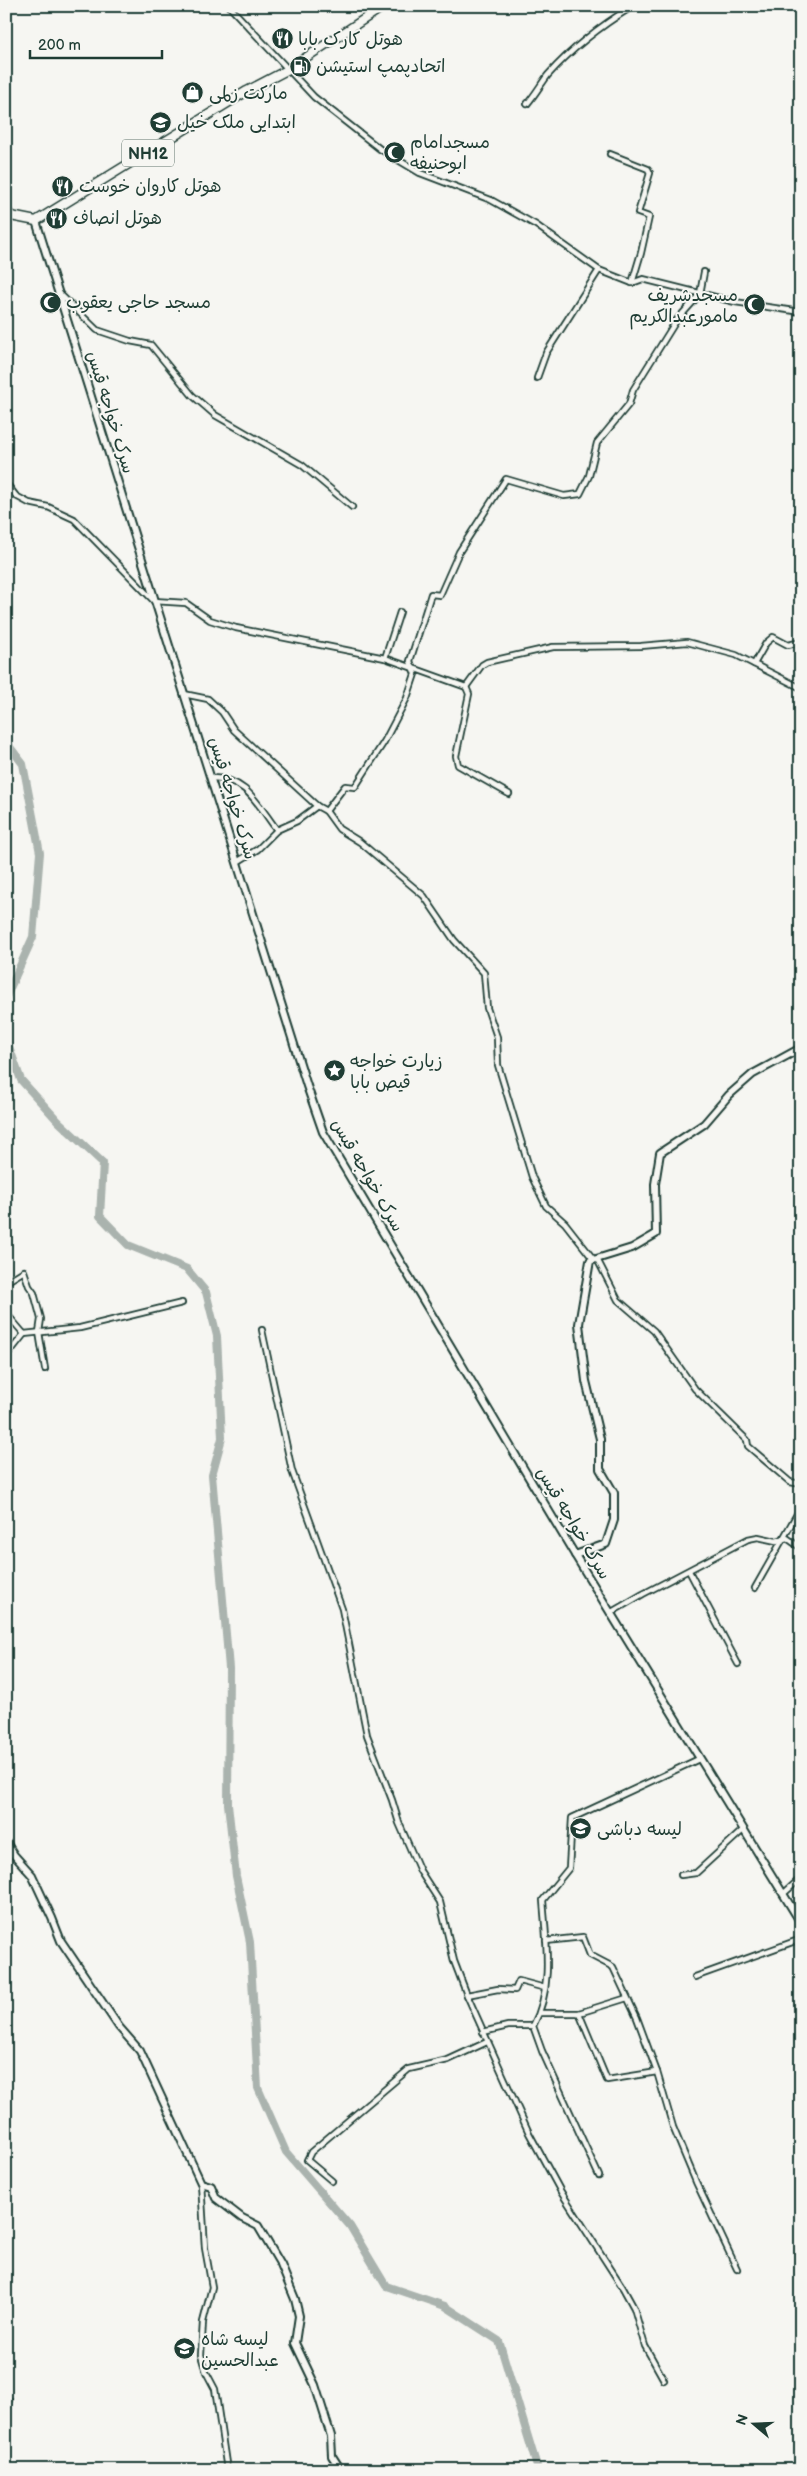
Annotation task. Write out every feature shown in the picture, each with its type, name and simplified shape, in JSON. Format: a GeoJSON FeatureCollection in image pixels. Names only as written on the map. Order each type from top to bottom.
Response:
{"type":"FeatureCollection","features":[{"type":"Feature","properties":{"kind":"highway","name":"NH12"},"geometry":{"type":"LineString","coordinates":[[36,221],[247,91],[287,70],[384,6]]}},
{"type":"Feature","properties":{"kind":"highway"},"geometry":{"type":"LineString","coordinates":[[10,216],[36,221]]}},
{"type":"Feature","properties":{"kind":"street"},"geometry":{"type":"LineString","coordinates":[[229,6],[314,97],[380,149],[420,173],[491,200],[536,225],[599,270],[632,283],[643,279],[735,302],[801,312]]}},
{"type":"Feature","properties":{"kind":"street"},"geometry":{"type":"LineString","coordinates":[[527,104],[563,60],[610,21],[632,6]]}},
{"type":"Feature","properties":{"kind":"street"},"geometry":{"type":"LineString","coordinates":[[610,154],[648,169],[650,173],[638,213],[649,217],[632,283]]}},
{"type":"Feature","properties":{"kind":"street"},"geometry":{"type":"LineString","coordinates":[[6,206],[10,216]]}},
{"type":"Feature","properties":{"kind":"street","name":"سرک خواجه قیس"},"geometry":{"type":"LineString","coordinates":[[36,221],[154,601],[323,1132],[575,1556],[801,1923]]}},
{"type":"Feature","properties":{"kind":"street"},"geometry":{"type":"LineString","coordinates":[[537,378],[546,353],[599,270]]}},
{"type":"Feature","properties":{"kind":"street"},"geometry":{"type":"LineString","coordinates":[[326,811],[345,786],[355,787],[384,742],[407,698],[415,674],[410,661],[431,594],[440,595],[459,552],[506,479],[564,496],[580,494],[589,476],[597,443],[629,404],[633,390],[676,321],[700,294],[704,272]]}},
{"type":"Feature","properties":{"kind":"street"},"geometry":{"type":"LineString","coordinates":[[58,292],[97,330],[130,341],[151,345],[192,394],[215,415],[302,465],[352,507]]}},
{"type":"Feature","properties":{"kind":"street"},"geometry":{"type":"LineString","coordinates":[[6,483],[16,496],[28,503],[48,507],[74,519],[154,601],[186,603],[210,620],[236,628],[384,658],[466,687],[469,694],[456,756],[458,765],[509,794]]}},
{"type":"Feature","properties":{"kind":"street"},"geometry":{"type":"LineString","coordinates":[[384,658],[400,612]]}},
{"type":"Feature","properties":{"kind":"street"},"geometry":{"type":"LineString","coordinates":[[754,664],[766,643],[773,637],[788,645],[801,642]]}},
{"type":"Feature","properties":{"kind":"street"},"geometry":{"type":"LineString","coordinates":[[466,687],[482,665],[487,662],[553,647],[641,646],[687,642],[736,656],[801,688]]}},
{"type":"Feature","properties":{"kind":"street"},"geometry":{"type":"LineString","coordinates":[[184,694],[208,699],[222,712],[234,730],[317,806],[326,811],[339,829],[360,842],[424,896],[454,940],[484,973],[488,1008],[497,1037],[498,1065],[532,1177],[546,1206],[565,1223],[595,1260],[618,1300],[654,1331],[695,1390],[747,1440],[748,1446],[790,1482],[800,1482]]}},
{"type":"Feature","properties":{"kind":"street"},"geometry":{"type":"LineString","coordinates":[[211,778],[234,781],[244,787],[277,830]]}},
{"type":"Feature","properties":{"kind":"street"},"geometry":{"type":"LineString","coordinates":[[237,862],[258,849],[277,830],[297,821],[317,806]]}},
{"type":"Feature","properties":{"kind":"street"},"geometry":{"type":"LineString","coordinates":[[575,1556],[606,1544],[614,1520],[614,1493],[600,1469],[600,1439],[586,1381],[579,1324],[590,1261],[632,1248],[656,1234],[655,1184],[660,1153],[704,1124],[729,1095],[753,1074],[801,1048]]}},
{"type":"Feature","properties":{"kind":"street"},"geometry":{"type":"LineString","coordinates":[[6,1282],[24,1270],[29,1286],[34,1293],[41,1319],[39,1332],[45,1369]]}},
{"type":"Feature","properties":{"kind":"street"},"geometry":{"type":"LineString","coordinates":[[6,1357],[24,1334],[80,1328],[182,1303]]}},
{"type":"Feature","properties":{"kind":"street"},"geometry":{"type":"LineString","coordinates":[[6,1313],[24,1334]]}},
{"type":"Feature","properties":{"kind":"street"},"geometry":{"type":"LineString","coordinates":[[262,1330],[292,1471],[342,1609],[367,1735],[409,1849],[420,1871],[440,1902],[454,1961],[467,1995],[529,2133],[561,2192],[627,2295],[634,2308],[644,2346],[664,2380]]}},
{"type":"Feature","properties":{"kind":"street"},"geometry":{"type":"LineString","coordinates":[[755,1588],[801,1507]]}},
{"type":"Feature","properties":{"kind":"street"},"geometry":{"type":"LineString","coordinates":[[610,1613],[748,1539],[758,1537],[776,1541],[787,1538],[801,1548]]}},
{"type":"Feature","properties":{"kind":"street"},"geometry":{"type":"LineString","coordinates":[[689,1571],[738,1664]]}},
{"type":"Feature","properties":{"kind":"street"},"geometry":{"type":"LineString","coordinates":[[599,2176],[542,2051],[533,2026],[540,2013],[548,1972],[543,1900],[569,1868],[572,1818],[699,1759]]}},
{"type":"Feature","properties":{"kind":"street"},"geometry":{"type":"LineString","coordinates":[[681,1875],[696,1873],[743,1830]]}},
{"type":"Feature","properties":{"kind":"street"},"geometry":{"type":"LineString","coordinates":[[6,1842],[14,1855],[32,1875],[61,1942],[119,2027],[140,2051],[205,2184],[216,2198],[242,2218],[258,2226],[281,2266],[295,2299],[299,2316],[295,2343],[315,2385],[331,2436],[332,2456],[341,2470]]}},
{"type":"Feature","properties":{"kind":"street"},"geometry":{"type":"LineString","coordinates":[[783,1894],[801,1878]]}},
{"type":"Feature","properties":{"kind":"street"},"geometry":{"type":"LineString","coordinates":[[546,1941],[583,1937],[590,1955],[613,1967],[638,2018],[657,2072],[673,2127],[696,2182],[737,2269]]}},
{"type":"Feature","properties":{"kind":"street"},"geometry":{"type":"LineString","coordinates":[[695,1977],[801,1939]]}},
{"type":"Feature","properties":{"kind":"street"},"geometry":{"type":"LineString","coordinates":[[467,1995],[498,1989],[515,1990],[520,1981],[545,1988]]}},
{"type":"Feature","properties":{"kind":"street"},"geometry":{"type":"LineString","coordinates":[[540,2013],[579,2013],[627,1998]]}},
{"type":"Feature","properties":{"kind":"street"},"geometry":{"type":"LineString","coordinates":[[579,2013],[597,2061],[607,2080],[657,2072]]}},
{"type":"Feature","properties":{"kind":"street"},"geometry":{"type":"LineString","coordinates":[[484,2032],[508,2026],[533,2026]]}},
{"type":"Feature","properties":{"kind":"street"},"geometry":{"type":"LineString","coordinates":[[332,2181],[307,2160],[311,2152],[409,2069],[448,2060],[487,2042]]}},
{"type":"Feature","properties":{"kind":"street"},"geometry":{"type":"LineString","coordinates":[[205,2184],[205,2248],[212,2287],[203,2322],[201,2355],[206,2372],[215,2389],[227,2470]]}},
{"type":"Feature","properties":{"kind":"waterway"},"geometry":{"type":"LineString","coordinates":[[6,742],[23,764],[40,853],[33,937],[6,997]]}},
{"type":"Feature","properties":{"kind":"waterway"},"geometry":{"type":"LineString","coordinates":[[6,1038],[21,1080],[58,1121],[103,1163],[100,1216],[128,1245],[187,1269],[206,1292],[217,1336],[222,1438],[212,1475],[229,1668],[228,1804],[236,1876],[250,1942],[258,2088],[286,2152],[350,2226],[386,2286],[445,2306],[499,2341],[538,2470]]}},
{"type":"Feature","properties":{"kind":"place","name":"هوتل کارک بابا"},"geometry":{"type":"Point","coordinates":[282,39]}},
{"type":"Feature","properties":{"kind":"place","name":"اتحادپمپ استیشن"},"geometry":{"type":"Point","coordinates":[300,66]}},
{"type":"Feature","properties":{"kind":"place","name":"مارکت زلمی"},"geometry":{"type":"Point","coordinates":[193,93]}},
{"type":"Feature","properties":{"kind":"place","name":"ابتدایی ملک خیل"},"geometry":{"type":"Point","coordinates":[161,122]}},
{"type":"Feature","properties":{"kind":"place","name":"مسجدامام ابوحنیفه"},"geometry":{"type":"Point","coordinates":[394,152]}},
{"type":"Feature","properties":{"kind":"place","name":"هوتل کاروان خوست"},"geometry":{"type":"Point","coordinates":[63,186]}},
{"type":"Feature","properties":{"kind":"place","name":"هوتل انصاف"},"geometry":{"type":"Point","coordinates":[57,218]}},
{"type":"Feature","properties":{"kind":"place","name":"مسجد حاجی یعقوب"},"geometry":{"type":"Point","coordinates":[50,302]}},
{"type":"Feature","properties":{"kind":"place","name":"مسجدشریف مامورعبدالکریم"},"geometry":{"type":"Point","coordinates":[754,305]}},
{"type":"Feature","properties":{"kind":"place","name":"زیارت خواجه قیص بابا"},"geometry":{"type":"Point","coordinates":[334,1071]}},
{"type":"Feature","properties":{"kind":"place","name":"لیسه دباشی"},"geometry":{"type":"Point","coordinates":[581,1829]}},
{"type":"Feature","properties":{"kind":"place","name":"لیسه شاه عبدالحسین"},"geometry":{"type":"Point","coordinates":[185,2349]}}]}
